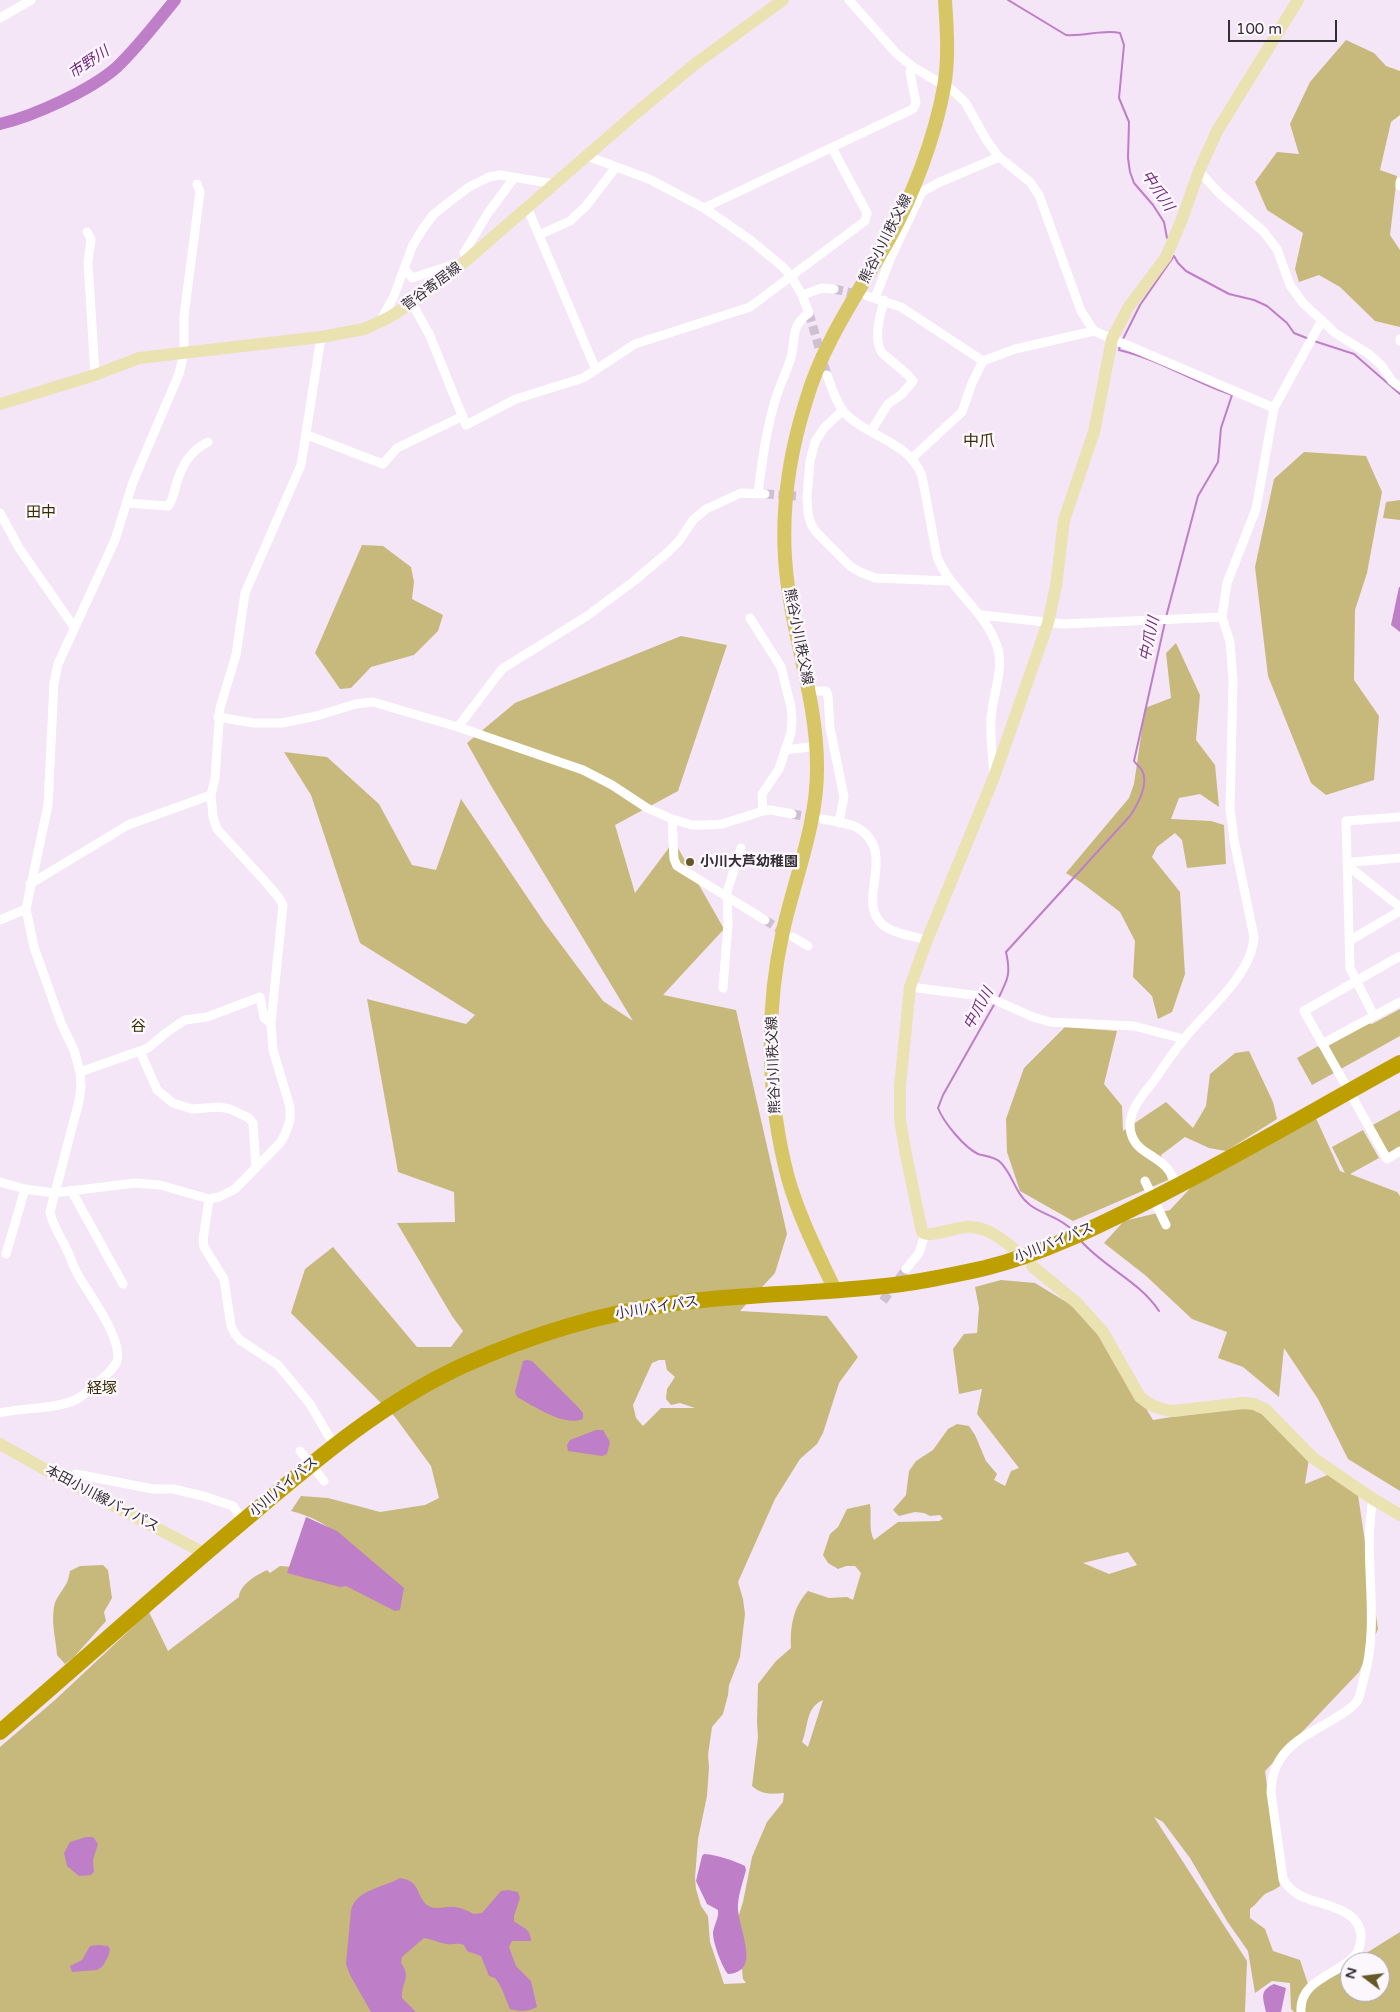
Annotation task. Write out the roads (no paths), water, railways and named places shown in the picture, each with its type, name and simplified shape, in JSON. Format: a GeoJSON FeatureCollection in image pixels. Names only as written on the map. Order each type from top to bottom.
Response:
{"type":"FeatureCollection","features":[{"type":"Feature","properties":{"kind":"highway","name":"小川バイパス"},"geometry":{"type":"LineString","coordinates":[[0,1732],[204,1553],[334,1445],[384,1410],[430,1382],[498,1350],[544,1334],[605,1317],[676,1303],[878,1287],[917,1282],[967,1272],[1023,1257],[1114,1218],[1178,1186],[1400,1063]]}},
{"type":"Feature","properties":{"kind":"main road","name":"熊谷小川秩父線"},"geometry":{"type":"LineString","coordinates":[[835,1290],[808,1231],[789,1180],[777,1125],[771,1059],[773,990],[782,932],[815,799],[817,746],[809,691],[792,610],[784,548],[786,495],[792,456],[805,403],[823,353],[891,235],[914,184],[932,132],[944,86],[948,37],[945,0]]}},
{"type":"Feature","properties":{"kind":"street"},"geometry":{"type":"LineString","coordinates":[[0,18],[31,0]]}},
{"type":"Feature","properties":{"kind":"street","name":"菅谷寄居線"},"geometry":{"type":"LineString","coordinates":[[0,404],[95,375],[139,358],[321,337],[364,330],[380,322],[412,304],[454,271],[695,64],[783,0]]}},
{"type":"Feature","properties":{"kind":"street"},"geometry":{"type":"LineString","coordinates":[[849,0],[896,53],[913,67],[952,90],[964,102],[987,141],[999,157],[1030,182],[1039,196],[1081,311],[1094,331],[1274,408]]}},
{"type":"Feature","properties":{"kind":"street"},"geometry":{"type":"LineString","coordinates":[[906,1269],[919,1253],[925,1234],[920,1226],[900,1120],[900,1086],[910,987],[927,940],[994,777],[1048,623],[1056,586],[1064,520],[1094,432],[1112,339],[1128,308],[1169,250],[1199,170],[1217,131],[1298,0]]}},
{"type":"Feature","properties":{"kind":"street"},"geometry":{"type":"LineString","coordinates":[[704,208],[914,109],[916,103],[910,72],[913,67]]}},
{"type":"Feature","properties":{"kind":"street"},"geometry":{"type":"LineString","coordinates":[[412,304],[430,336],[466,425],[516,399],[583,378],[636,344],[750,307],[865,221],[867,216],[866,209],[832,148]]}},
{"type":"Feature","properties":{"kind":"street"},"geometry":{"type":"LineString","coordinates":[[458,727],[502,669],[587,616],[634,581],[668,553],[683,536],[693,520],[706,509],[741,493],[761,493],[764,443],[775,400],[791,359],[795,329],[801,319],[809,313],[802,295],[791,276],[749,239],[704,208],[648,179],[587,156]]}},
{"type":"Feature","properties":{"kind":"street"},"geometry":{"type":"LineString","coordinates":[[983,361],[917,316],[901,307],[871,297],[922,192],[938,183],[999,157]]}},
{"type":"Feature","properties":{"kind":"street"},"geometry":{"type":"LineString","coordinates":[[539,235],[570,220],[586,206],[616,167]]}},
{"type":"Feature","properties":{"kind":"street"},"geometry":{"type":"LineString","coordinates":[[1199,170],[1219,194],[1264,232],[1278,249],[1290,285],[1303,303],[1335,333],[1369,354],[1400,387]]}},
{"type":"Feature","properties":{"kind":"street"},"geometry":{"type":"LineString","coordinates":[[380,322],[394,296],[412,247],[422,230],[449,202],[469,187],[489,176],[500,174],[555,184]]}},
{"type":"Feature","properties":{"kind":"street"},"geometry":{"type":"LineString","coordinates":[[468,259],[464,253],[488,213],[514,178]]}},
{"type":"Feature","properties":{"kind":"street"},"geometry":{"type":"LineString","coordinates":[[0,1413],[16,1409],[58,1405],[77,1400],[110,1372],[117,1361],[115,1343],[102,1311],[77,1274],[67,1249],[52,1224],[50,1212],[54,1193],[80,1101],[80,1072],[74,1050],[61,1023],[34,947],[26,909],[48,805],[54,683],[58,664],[115,540],[133,482],[178,374],[184,353],[184,316],[200,192],[197,184]]}},
{"type":"Feature","properties":{"kind":"street"},"geometry":{"type":"LineString","coordinates":[[527,207],[596,370]]}},
{"type":"Feature","properties":{"kind":"street"},"geometry":{"type":"LineString","coordinates":[[88,232],[91,239],[88,262],[95,375]]}},
{"type":"Feature","properties":{"kind":"street"},"geometry":{"type":"LineString","coordinates":[[404,268],[412,278],[449,266],[454,271]]}},
{"type":"Feature","properties":{"kind":"street"},"geometry":{"type":"LineString","coordinates":[[802,295],[822,288],[834,289]]}},
{"type":"Feature","properties":{"kind":"street"},"geometry":{"type":"LineString","coordinates":[[870,431],[888,404],[902,394],[912,381],[907,374],[879,349],[878,334],[884,300]]}},
{"type":"Feature","properties":{"kind":"street"},"geometry":{"type":"LineString","coordinates":[[1178,1186],[1167,1168],[1141,1150],[1135,1142],[1130,1124],[1133,1110],[1184,1039],[1244,968],[1254,948],[1254,937],[1234,840],[1230,808],[1233,680],[1230,642],[1222,617],[1227,583],[1256,509],[1274,408],[1322,320]]}},
{"type":"Feature","properties":{"kind":"street"},"geometry":{"type":"LineString","coordinates":[[912,458],[962,412],[972,383],[983,361],[1015,349],[1094,331]]}},
{"type":"Feature","properties":{"kind":"street"},"geometry":{"type":"LineString","coordinates":[[0,1182],[26,1189],[54,1193],[135,1182],[160,1185],[209,1199],[228,1194],[235,1189],[280,1142],[286,1132],[290,1120],[290,1107],[273,1050],[271,1023],[283,905],[263,879],[217,829],[212,817],[211,795],[215,778],[218,717],[236,655],[244,593],[294,486],[301,466],[321,337]]}},
{"type":"Feature","properties":{"kind":"street"},"geometry":{"type":"LineString","coordinates":[[827,376],[843,410],[870,431],[900,448],[912,458],[922,476],[937,557],[950,581],[960,590],[981,616],[998,648],[999,666],[991,717],[990,743],[994,777]]}},
{"type":"Feature","properties":{"kind":"street"},"geometry":{"type":"LineString","coordinates":[[843,410],[824,428],[815,442],[810,461],[807,496],[810,524],[850,566],[875,578],[950,581]]}},
{"type":"Feature","properties":{"kind":"street"},"geometry":{"type":"LineString","coordinates":[[307,435],[383,464],[397,448],[463,416]]}},
{"type":"Feature","properties":{"kind":"street"},"geometry":{"type":"LineString","coordinates":[[127,503],[168,506],[172,501],[178,478],[186,460],[192,452],[208,442]]}},
{"type":"Feature","properties":{"kind":"street"},"geometry":{"type":"LineString","coordinates":[[796,496],[807,496]]}},
{"type":"Feature","properties":{"kind":"street"},"geometry":{"type":"LineString","coordinates":[[0,513],[19,548],[74,627]]}},
{"type":"Feature","properties":{"kind":"street"},"geometry":{"type":"LineString","coordinates":[[981,616],[1063,624],[1222,617]]}},
{"type":"Feature","properties":{"kind":"street"},"geometry":{"type":"LineString","coordinates":[[750,618],[774,654],[784,675],[791,707],[792,722],[785,750],[778,768],[762,794],[763,811]]}},
{"type":"Feature","properties":{"kind":"street"},"geometry":{"type":"LineString","coordinates":[[809,691],[826,691],[828,696],[830,728],[844,797],[839,822]]}},
{"type":"Feature","properties":{"kind":"street"},"geometry":{"type":"LineString","coordinates":[[218,717],[253,723],[282,723],[316,716],[356,704],[373,702],[458,727],[583,770],[612,784],[648,808],[672,819],[692,825],[722,824],[771,810],[792,814]]}},
{"type":"Feature","properties":{"kind":"street"},"geometry":{"type":"LineString","coordinates":[[785,750],[817,746]]}},
{"type":"Feature","properties":{"kind":"street"},"geometry":{"type":"LineString","coordinates":[[30,884],[128,824],[211,795]]}},
{"type":"Feature","properties":{"kind":"street"},"geometry":{"type":"LineString","coordinates":[[1374,1016],[1350,968],[1346,822],[1400,817]]}},
{"type":"Feature","properties":{"kind":"street"},"geometry":{"type":"LineString","coordinates":[[672,819],[674,859],[678,866],[765,920]]}},
{"type":"Feature","properties":{"kind":"street"},"geometry":{"type":"LineString","coordinates":[[822,819],[856,827],[869,839],[874,848],[877,872],[873,888],[874,906],[877,918],[883,925],[893,930],[927,940]]}},
{"type":"Feature","properties":{"kind":"street"},"geometry":{"type":"LineString","coordinates":[[723,988],[728,924],[728,885],[741,848]]}},
{"type":"Feature","properties":{"kind":"street"},"geometry":{"type":"LineString","coordinates":[[1348,866],[1353,862],[1400,858]]}},
{"type":"Feature","properties":{"kind":"street"},"geometry":{"type":"LineString","coordinates":[[1348,866],[1400,907]]}},
{"type":"Feature","properties":{"kind":"street"},"geometry":{"type":"LineString","coordinates":[[1389,899],[1400,897]]}},
{"type":"Feature","properties":{"kind":"street"},"geometry":{"type":"LineString","coordinates":[[0,920],[26,909]]}},
{"type":"Feature","properties":{"kind":"street"},"geometry":{"type":"LineString","coordinates":[[1349,941],[1400,911]]}},
{"type":"Feature","properties":{"kind":"street"},"geometry":{"type":"LineString","coordinates":[[793,937],[808,946]]}},
{"type":"Feature","properties":{"kind":"street"},"geometry":{"type":"LineString","coordinates":[[1400,956],[1304,1011],[1348,1092],[1387,1158],[1400,1151]]}},
{"type":"Feature","properties":{"kind":"street"},"geometry":{"type":"LineString","coordinates":[[910,987],[988,997],[1033,1017],[1050,1022],[1134,1026],[1184,1039]]}},
{"type":"Feature","properties":{"kind":"street"},"geometry":{"type":"LineString","coordinates":[[80,1072],[148,1048],[167,1032],[186,1020],[207,1017],[260,997],[264,1018],[271,1023]]}},
{"type":"Feature","properties":{"kind":"street"},"geometry":{"type":"LineString","coordinates":[[1322,1044],[1400,1002]]}},
{"type":"Feature","properties":{"kind":"street"},"geometry":{"type":"LineString","coordinates":[[140,1051],[156,1090],[173,1103],[192,1109],[219,1106],[250,1118],[253,1123],[256,1167]]}},
{"type":"Feature","properties":{"kind":"street"},"geometry":{"type":"LineString","coordinates":[[1145,1181],[1166,1225]]}},
{"type":"Feature","properties":{"kind":"street"},"geometry":{"type":"LineString","coordinates":[[6,1254],[26,1189]]}},
{"type":"Feature","properties":{"kind":"street"},"geometry":{"type":"LineString","coordinates":[[71,1190],[123,1284]]}},
{"type":"Feature","properties":{"kind":"street"},"geometry":{"type":"LineString","coordinates":[[209,1199],[202,1240],[204,1247],[224,1279],[231,1326],[235,1334],[240,1340],[278,1364],[310,1404],[334,1445]]}},
{"type":"Feature","properties":{"kind":"street"},"geometry":{"type":"LineString","coordinates":[[925,1234],[963,1226],[973,1227],[994,1234],[1014,1249]]}},
{"type":"Feature","properties":{"kind":"street"},"geometry":{"type":"LineString","coordinates":[[1032,1266],[1076,1303],[1097,1326],[1140,1397],[1147,1403],[1163,1410],[1173,1411],[1243,1403],[1254,1404],[1265,1409],[1313,1458],[1400,1515]]}},
{"type":"Feature","properties":{"kind":"street","name":"本田小川線バイパス"},"geometry":{"type":"LineString","coordinates":[[0,1444],[204,1553]]}},
{"type":"Feature","properties":{"kind":"street"},"geometry":{"type":"LineString","coordinates":[[300,1451],[324,1481]]}},
{"type":"Feature","properties":{"kind":"street"},"geometry":{"type":"LineString","coordinates":[[71,1483],[76,1474],[153,1489],[173,1489],[203,1496],[232,1506],[243,1521]]}},
{"type":"Feature","properties":{"kind":"street"},"geometry":{"type":"LineString","coordinates":[[1301,2012],[1304,1995],[1311,1985],[1355,1955],[1360,1946],[1361,1934],[1358,1926],[1348,1913],[1300,1895],[1287,1886],[1283,1879],[1272,1779],[1284,1752],[1302,1738],[1349,1710],[1358,1699],[1369,1659],[1372,1633],[1369,1520],[1373,1499]]}},
{"type":"Feature","properties":{"kind":"waterway","name":"市野川"},"geometry":{"type":"LineString","coordinates":[[0,124],[45,109],[78,93],[106,76],[132,51],[175,0]]}},
{"type":"Feature","properties":{"kind":"waterway","name":"中爪川"},"geometry":{"type":"LineString","coordinates":[[1008,0],[1066,35],[1106,32],[1120,33],[1124,45],[1119,98],[1129,122],[1128,158],[1130,172],[1134,183],[1153,205],[1164,222],[1167,238]]}},
{"type":"Feature","properties":{"kind":"waterway"},"geometry":{"type":"LineString","coordinates":[[1174,256],[1186,271],[1229,294],[1254,300],[1267,306],[1287,323],[1294,333],[1309,339]]}},
{"type":"Feature","properties":{"kind":"waterway","name":"中爪川"},"geometry":{"type":"LineString","coordinates":[[1123,339],[1140,305],[1174,256]]}},
{"type":"Feature","properties":{"kind":"waterway"},"geometry":{"type":"LineString","coordinates":[[1314,341],[1354,354],[1400,394]]}},
{"type":"Feature","properties":{"kind":"waterway","name":"中爪川"},"geometry":{"type":"LineString","coordinates":[[1120,346],[1119,350],[1148,359],[1232,395],[1221,428],[1218,462],[1198,496],[1166,617]]}},
{"type":"Feature","properties":{"kind":"waterway","name":"中爪川"},"geometry":{"type":"LineString","coordinates":[[998,999],[1008,976],[1006,952],[1130,816],[1139,800],[1144,776],[1142,770],[1134,761],[1165,622]]}},
{"type":"Feature","properties":{"kind":"waterway","name":"中爪川"},"geometry":{"type":"LineString","coordinates":[[995,1003],[943,1095],[938,1108],[950,1127],[967,1146],[978,1154],[999,1161],[1004,1166],[1020,1195],[1030,1205],[1062,1222],[1072,1230]]}},
{"type":"Feature","properties":{"kind":"waterway","name":"中爪川"},"geometry":{"type":"LineString","coordinates":[[1081,1241],[1090,1251],[1142,1291],[1159,1311]]}},
{"type":"Feature","properties":{"kind":"tunnel"},"geometry":{"type":"LineString","coordinates":[[834,289],[861,295]]}},
{"type":"Feature","properties":{"kind":"tunnel"},"geometry":{"type":"LineString","coordinates":[[809,313],[827,375]]}},
{"type":"Feature","properties":{"kind":"tunnel"},"geometry":{"type":"LineString","coordinates":[[765,494],[796,496]]}},
{"type":"Feature","properties":{"kind":"tunnel"},"geometry":{"type":"LineString","coordinates":[[792,814],[816,818]]}},
{"type":"Feature","properties":{"kind":"tunnel"},"geometry":{"type":"LineString","coordinates":[[765,920],[786,933]]}},
{"type":"Feature","properties":{"kind":"tunnel"},"geometry":{"type":"LineString","coordinates":[[883,1301],[906,1269]]}},
{"type":"Feature","properties":{"kind":"place","name":"小川大芦幼稚園"},"geometry":{"type":"Point","coordinates":[690,862]}},
{"type":"Feature","properties":{"kind":"district","name":"中爪"},"geometry":{"type":"Point","coordinates":[979,442]}},
{"type":"Feature","properties":{"kind":"district","name":"田中"},"geometry":{"type":"Point","coordinates":[41,513]}},
{"type":"Feature","properties":{"kind":"district","name":"谷"},"geometry":{"type":"Point","coordinates":[138,1027]}},
{"type":"Feature","properties":{"kind":"district","name":"経塚"},"geometry":{"type":"Point","coordinates":[102,1389]}}]}
